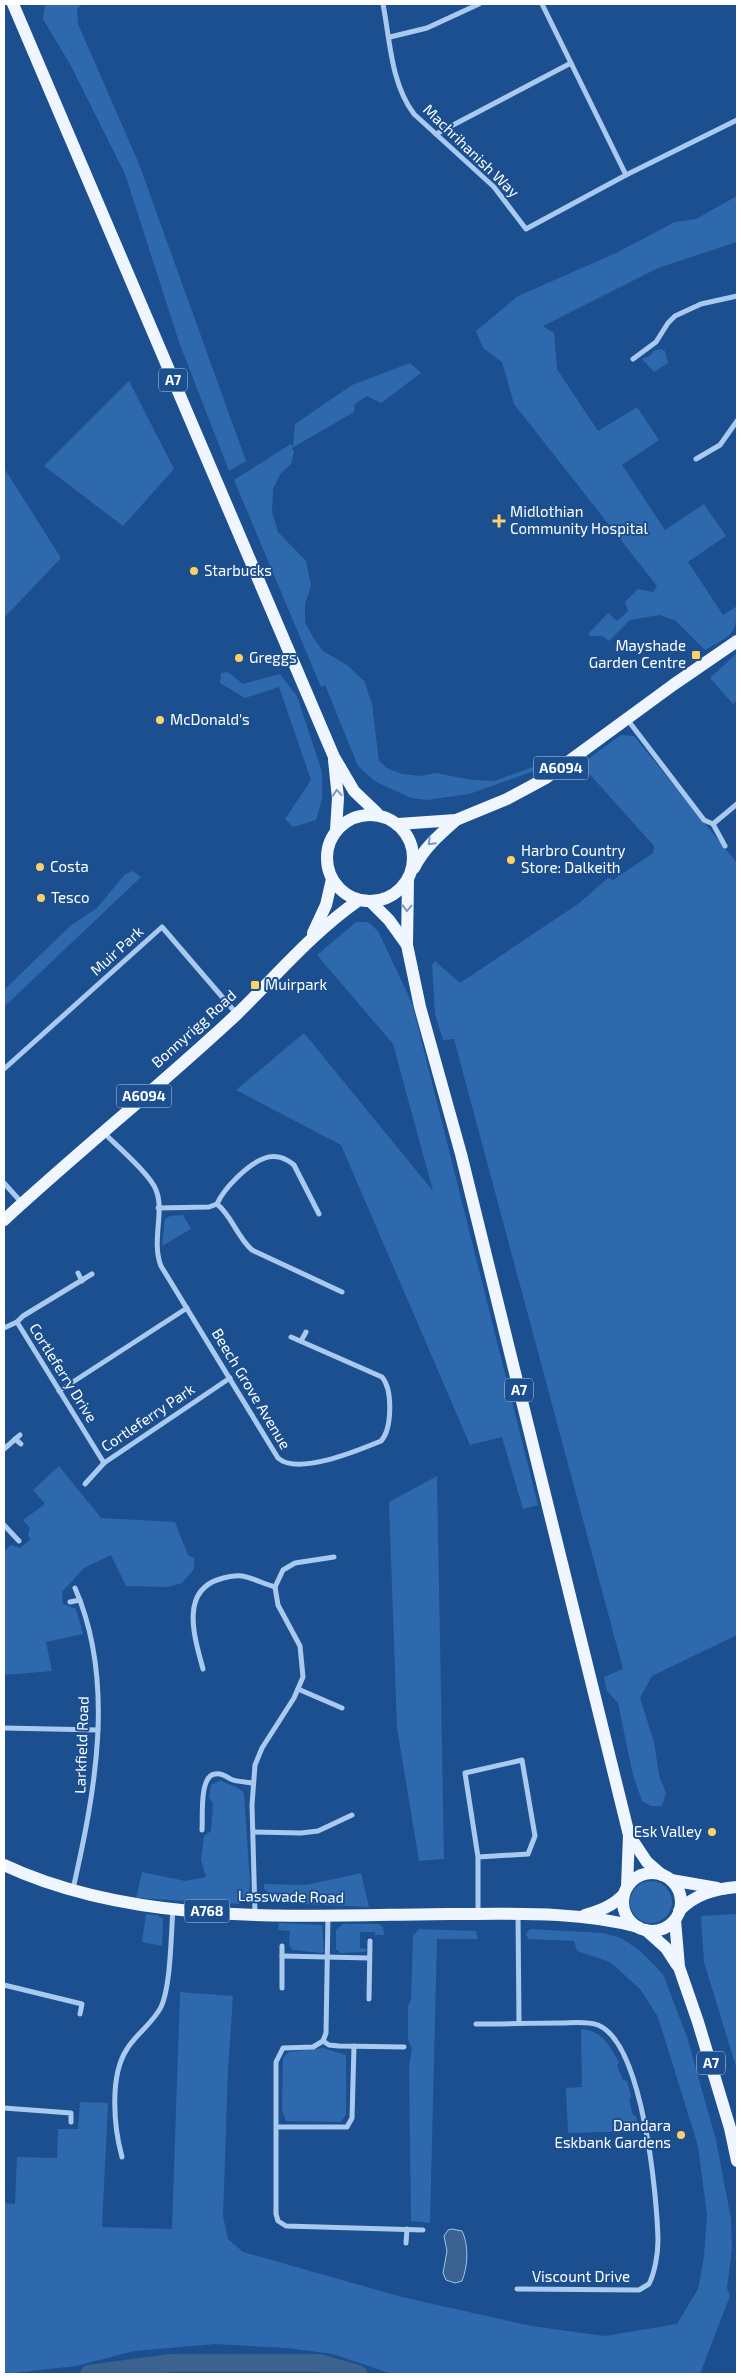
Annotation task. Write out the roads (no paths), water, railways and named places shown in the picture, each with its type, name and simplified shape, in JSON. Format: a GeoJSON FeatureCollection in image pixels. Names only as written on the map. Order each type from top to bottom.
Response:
{"type":"FeatureCollection","features":[{"type":"Feature","properties":{"kind":"main road","name":"A7"},"geometry":{"type":"LineString","coordinates":[[13,4],[334,757],[354,791],[376,813]]}},
{"type":"Feature","properties":{"kind":"main road","name":"A6094"},"geometry":{"type":"LineString","coordinates":[[410,875],[420,854],[456,820],[533,786],[737,641]]}},
{"type":"Feature","properties":{"kind":"main road","name":"A7"},"geometry":{"type":"LineString","coordinates":[[334,757],[338,798],[336,830]]}},
{"type":"Feature","properties":{"kind":"main road"},"geometry":{"type":"LineString","coordinates":[[376,813],[398,824],[412,845],[414,859],[410,875],[397,892],[389,897],[364,901],[343,893],[332,879],[327,867],[326,853],[329,842],[336,830],[349,820],[361,815],[376,813]]}},
{"type":"Feature","properties":{"kind":"main road","name":"A6094"},"geometry":{"type":"LineString","coordinates":[[398,824],[456,820]]}},
{"type":"Feature","properties":{"kind":"main road","name":"A7"},"geometry":{"type":"LineString","coordinates":[[410,875],[407,945],[420,1007],[466,1174],[629,1835],[625,1890]]}},
{"type":"Feature","properties":{"kind":"main road","name":"Bonnyrigg Road"},"geometry":{"type":"LineString","coordinates":[[311,938],[326,905],[332,879]]}},
{"type":"Feature","properties":{"kind":"main road","name":"A7"},"geometry":{"type":"LineString","coordinates":[[364,901],[389,920],[407,945]]}},
{"type":"Feature","properties":{"kind":"main road","name":"Bonnyrigg Road"},"geometry":{"type":"LineString","coordinates":[[4,1220],[237,1014],[311,938],[338,914],[364,901]]}},
{"type":"Feature","properties":{"kind":"main road","name":"A7"},"geometry":{"type":"LineString","coordinates":[[629,1835],[647,1862],[666,1877]]}},
{"type":"Feature","properties":{"kind":"main road","name":"Lasswade Road"},"geometry":{"type":"LineString","coordinates":[[4,1865],[45,1883],[73,1892],[141,1905],[255,1914],[583,1916],[642,1929]]}},
{"type":"Feature","properties":{"kind":"main road"},"geometry":{"type":"LineString","coordinates":[[722,1889],[652,1873],[642,1874],[633,1879],[625,1890],[624,1909],[632,1923],[642,1929],[662,1929],[697,1896],[737,1887]]}},
{"type":"Feature","properties":{"kind":"main road"},"geometry":{"type":"LineString","coordinates":[[666,1877],[678,1889],[681,1900],[677,1915]]}},
{"type":"Feature","properties":{"kind":"main road","name":"Lasswade Road"},"geometry":{"type":"LineString","coordinates":[[583,1916],[616,1903],[625,1890]]}},
{"type":"Feature","properties":{"kind":"main road","name":"A7"},"geometry":{"type":"LineString","coordinates":[[677,1915],[679,1966],[730,2128],[737,2160]]}},
{"type":"Feature","properties":{"kind":"main road","name":"A7"},"geometry":{"type":"LineString","coordinates":[[642,1929],[666,1948],[679,1966]]}},
{"type":"Feature","properties":{"kind":"street","name":"Machrihanish Way"},"geometry":{"type":"LineString","coordinates":[[383,4],[399,87],[404,101],[414,114],[494,187],[526,229],[626,175],[737,120]]}},
{"type":"Feature","properties":{"kind":"street"},"geometry":{"type":"LineString","coordinates":[[390,38],[427,28],[479,4]]}},
{"type":"Feature","properties":{"kind":"street"},"geometry":{"type":"LineString","coordinates":[[542,4],[626,175]]}},
{"type":"Feature","properties":{"kind":"street"},"geometry":{"type":"LineString","coordinates":[[436,134],[571,63]]}},
{"type":"Feature","properties":{"kind":"street"},"geometry":{"type":"LineString","coordinates":[[633,359],[656,342],[668,323],[675,316],[701,304],[737,296]]}},
{"type":"Feature","properties":{"kind":"street"},"geometry":{"type":"LineString","coordinates":[[696,459],[720,446],[737,421]]}},
{"type":"Feature","properties":{"kind":"street"},"geometry":{"type":"LineString","coordinates":[[627,719],[704,820],[713,824],[725,846]]}},
{"type":"Feature","properties":{"kind":"street"},"geometry":{"type":"LineString","coordinates":[[713,824],[737,804]]}},
{"type":"Feature","properties":{"kind":"street","name":"Muir Park"},"geometry":{"type":"LineString","coordinates":[[4,1069],[162,927],[237,1014]]}},
{"type":"Feature","properties":{"kind":"street","name":"Beech Grove Avenue"},"geometry":{"type":"LineString","coordinates":[[103,1132],[154,1185],[157,1191],[158,1208],[158,1258],[278,1458],[288,1464],[332,1460],[381,1442],[390,1425],[386,1381],[382,1377],[291,1337]]}},
{"type":"Feature","properties":{"kind":"street"},"geometry":{"type":"LineString","coordinates":[[158,1208],[208,1207],[217,1204],[227,1187],[259,1161],[266,1157],[278,1157],[288,1160],[294,1165],[319,1214]]}},
{"type":"Feature","properties":{"kind":"street"},"geometry":{"type":"LineString","coordinates":[[4,1183],[22,1204]]}},
{"type":"Feature","properties":{"kind":"street"},"geometry":{"type":"LineString","coordinates":[[217,1204],[225,1210],[241,1239],[252,1250],[342,1292]]}},
{"type":"Feature","properties":{"kind":"street"},"geometry":{"type":"LineString","coordinates":[[78,1273],[82,1281]]}},
{"type":"Feature","properties":{"kind":"street"},"geometry":{"type":"LineString","coordinates":[[4,1328],[17,1322],[23,1316],[92,1274]]}},
{"type":"Feature","properties":{"kind":"street"},"geometry":{"type":"LineString","coordinates":[[59,1391],[188,1308]]}},
{"type":"Feature","properties":{"kind":"street","name":"Cortleferry Drive"},"geometry":{"type":"LineString","coordinates":[[17,1322],[104,1463]]}},
{"type":"Feature","properties":{"kind":"street"},"geometry":{"type":"LineString","coordinates":[[301,1342],[306,1332]]}},
{"type":"Feature","properties":{"kind":"street","name":"Cortleferry Park"},"geometry":{"type":"LineString","coordinates":[[85,1484],[104,1463],[230,1378]]}},
{"type":"Feature","properties":{"kind":"street"},"geometry":{"type":"LineString","coordinates":[[4,1448],[17,1437],[20,1444]]}},
{"type":"Feature","properties":{"kind":"street"},"geometry":{"type":"LineString","coordinates":[[4,1525],[19,1541]]}},
{"type":"Feature","properties":{"kind":"street"},"geometry":{"type":"LineString","coordinates":[[255,1914],[253,1783],[255,1766],[262,1748],[298,1689],[303,1677],[300,1646],[278,1605],[275,1587],[282,1570],[295,1563],[334,1557]]}},
{"type":"Feature","properties":{"kind":"street"},"geometry":{"type":"LineString","coordinates":[[203,1669],[194,1634],[193,1614],[195,1600],[202,1591],[212,1582],[231,1576],[243,1576],[258,1583],[275,1587]]}},
{"type":"Feature","properties":{"kind":"street","name":"Larkfield Road"},"geometry":{"type":"LineString","coordinates":[[73,1892],[90,1813],[98,1730],[94,1655],[90,1630],[75,1588]]}},
{"type":"Feature","properties":{"kind":"street"},"geometry":{"type":"LineString","coordinates":[[70,1602],[80,1600]]}},
{"type":"Feature","properties":{"kind":"street"},"geometry":{"type":"LineString","coordinates":[[298,1689],[342,1708]]}},
{"type":"Feature","properties":{"kind":"street"},"geometry":{"type":"LineString","coordinates":[[4,1728],[98,1730]]}},
{"type":"Feature","properties":{"kind":"street"},"geometry":{"type":"LineString","coordinates":[[478,1857],[528,1854],[535,1836],[522,1760],[465,1773],[478,1857],[478,1914]]}},
{"type":"Feature","properties":{"kind":"street"},"geometry":{"type":"LineString","coordinates":[[202,1830],[204,1785],[209,1777],[214,1774],[224,1774],[233,1780],[253,1783]]}},
{"type":"Feature","properties":{"kind":"street"},"geometry":{"type":"LineString","coordinates":[[254,1832],[301,1833],[318,1831],[352,1815]]}},
{"type":"Feature","properties":{"kind":"street"},"geometry":{"type":"LineString","coordinates":[[122,2157],[116,2133],[116,2085],[119,2070],[126,2050],[161,2008],[166,1988],[173,1908]]}},
{"type":"Feature","properties":{"kind":"street"},"geometry":{"type":"LineString","coordinates":[[328,1915],[326,2033],[324,2041],[312,2047],[283,2048],[276,2062],[276,2214],[278,2221],[286,2226],[423,2230]]}},
{"type":"Feature","properties":{"kind":"street"},"geometry":{"type":"LineString","coordinates":[[518,1915],[519,2024]]}},
{"type":"Feature","properties":{"kind":"street"},"geometry":{"type":"LineString","coordinates":[[369,1999],[370,1941]]}},
{"type":"Feature","properties":{"kind":"street"},"geometry":{"type":"LineString","coordinates":[[282,1946],[282,1988]]}},
{"type":"Feature","properties":{"kind":"street"},"geometry":{"type":"LineString","coordinates":[[282,1956],[370,1958]]}},
{"type":"Feature","properties":{"kind":"street"},"geometry":{"type":"LineString","coordinates":[[4,1985],[82,2004],[80,2014]]}},
{"type":"Feature","properties":{"kind":"street","name":"Viscount Drive"},"geometry":{"type":"LineString","coordinates":[[476,2024],[590,2023],[599,2025],[608,2031],[615,2041],[634,2079],[647,2132],[658,2240],[652,2279],[645,2288],[639,2290],[517,2289]]}},
{"type":"Feature","properties":{"kind":"street"},"geometry":{"type":"LineString","coordinates":[[324,2041],[329,2045],[404,2046]]}},
{"type":"Feature","properties":{"kind":"street"},"geometry":{"type":"LineString","coordinates":[[277,2127],[347,2127],[352,2118],[354,2046]]}},
{"type":"Feature","properties":{"kind":"street"},"geometry":{"type":"LineString","coordinates":[[4,2108],[71,2114],[71,2122]]}},
{"type":"Feature","properties":{"kind":"street"},"geometry":{"type":"LineString","coordinates":[[406,2229],[406,2242]]}},
{"type":"Feature","properties":{"kind":"waterway"},"geometry":{"type":"LineString","coordinates":[[89,2374],[171,2363],[319,2363],[358,2374]]}},
{"type":"Feature","properties":{"kind":"place","name":"Midlothian Community Hospital"},"geometry":{"type":"Point","coordinates":[499,521]}},
{"type":"Feature","properties":{"kind":"place","name":"Starbucks"},"geometry":{"type":"Point","coordinates":[194,571]}},
{"type":"Feature","properties":{"kind":"place","name":"Mayshade Garden Centre"},"geometry":{"type":"Point","coordinates":[696,655]}},
{"type":"Feature","properties":{"kind":"place","name":"Greggs"},"geometry":{"type":"Point","coordinates":[239,658]}},
{"type":"Feature","properties":{"kind":"place","name":"McDonald's"},"geometry":{"type":"Point","coordinates":[160,720]}},
{"type":"Feature","properties":{"kind":"place","name":"Harbro Country Store: Dalkeith"},"geometry":{"type":"Point","coordinates":[511,860]}},
{"type":"Feature","properties":{"kind":"place","name":"Costa"},"geometry":{"type":"Point","coordinates":[40,867]}},
{"type":"Feature","properties":{"kind":"place","name":"Tesco"},"geometry":{"type":"Point","coordinates":[41,898]}},
{"type":"Feature","properties":{"kind":"place","name":"Muirpark"},"geometry":{"type":"Point","coordinates":[255,985]}},
{"type":"Feature","properties":{"kind":"place","name":"Esk Valley"},"geometry":{"type":"Point","coordinates":[712,1832]}},
{"type":"Feature","properties":{"kind":"place","name":"Dandara Eskbank Gardens"},"geometry":{"type":"Point","coordinates":[681,2135]}}]}
